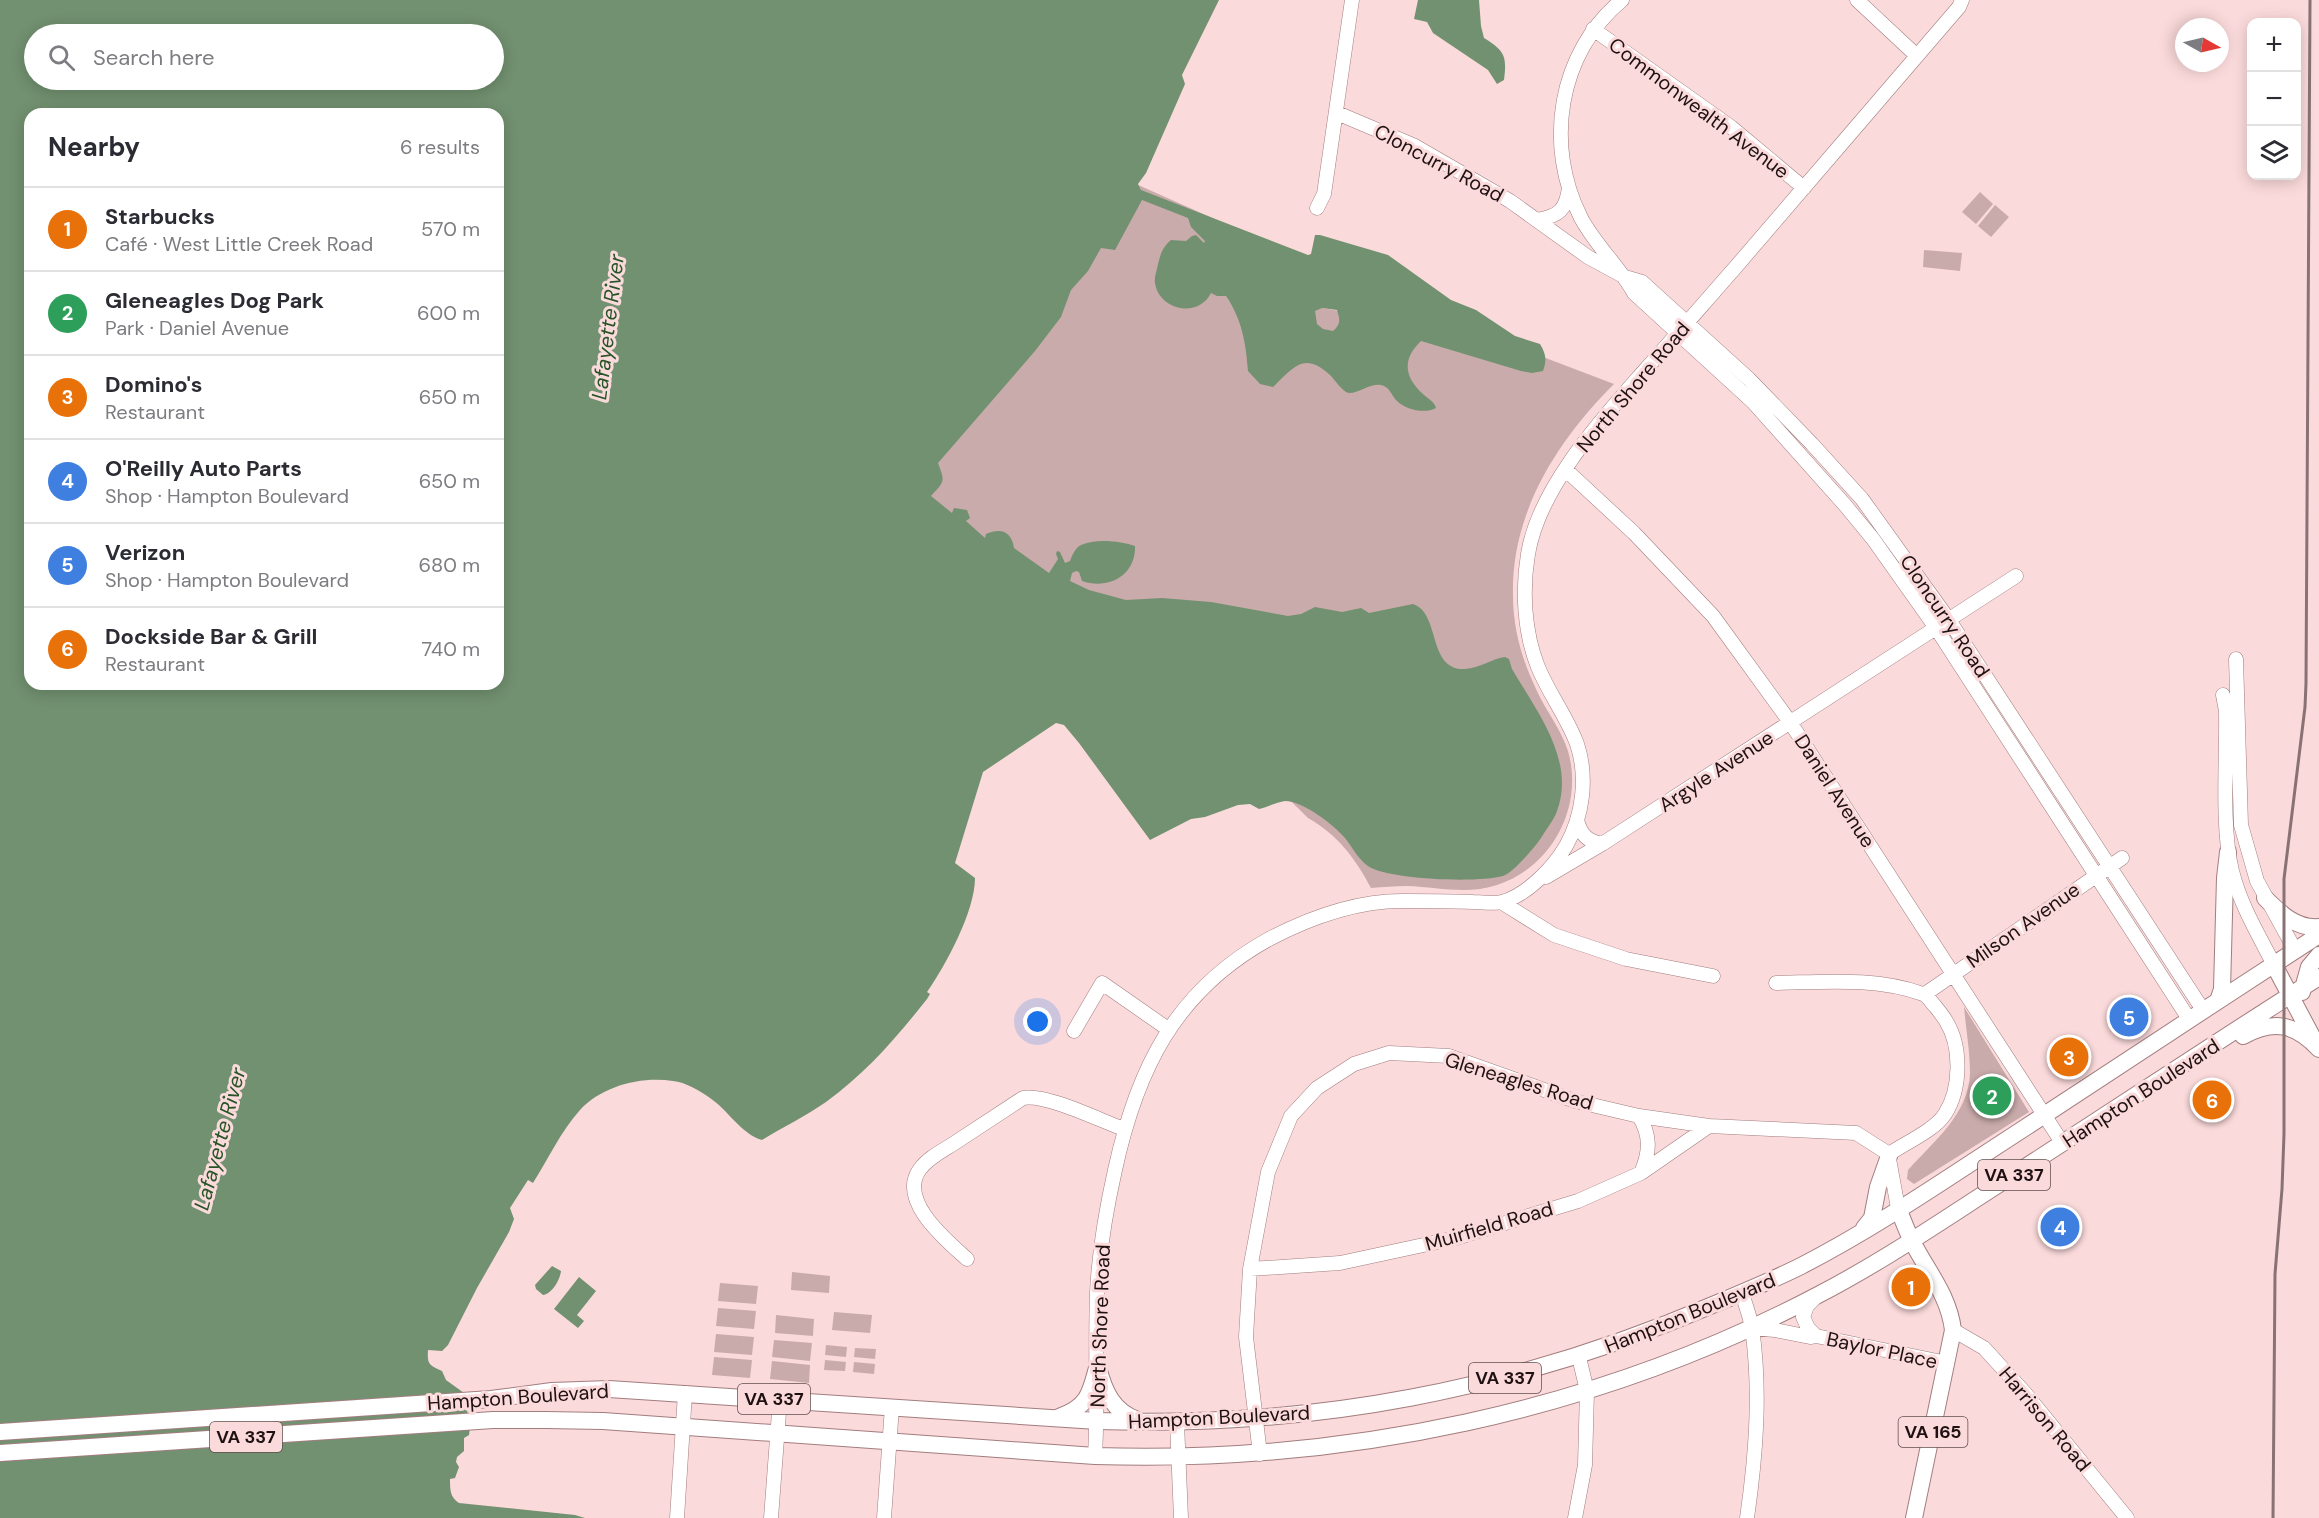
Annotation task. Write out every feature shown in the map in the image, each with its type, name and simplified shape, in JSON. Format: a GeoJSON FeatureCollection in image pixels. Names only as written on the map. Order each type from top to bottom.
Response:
{"type":"FeatureCollection","features":[{"type":"Feature","properties":{"kind":"main road"},"geometry":{"type":"LineString","coordinates":[[2210,1006],[2222,989],[2225,878],[2229,852]]}},
{"type":"Feature","properties":{"kind":"main road"},"geometry":{"type":"LineString","coordinates":[[2265,898],[2284,917],[2307,927],[2319,927]]}},
{"type":"Feature","properties":{"kind":"main road","name":"Hampton Boulevard"},"geometry":{"type":"LineString","coordinates":[[0,1432],[491,1399],[552,1390],[609,1389],[685,1393],[1097,1421],[1177,1423],[1255,1419],[1334,1411],[1451,1391],[1579,1357],[1649,1332],[1799,1267],[1916,1199],[2319,935]]}},
{"type":"Feature","properties":{"kind":"main road"},"geometry":{"type":"LineString","coordinates":[[2295,950],[2308,984]]}},
{"type":"Feature","properties":{"kind":"main road"},"geometry":{"type":"LineString","coordinates":[[2319,955],[2313,961],[2303,1018],[2319,1049]]}},
{"type":"Feature","properties":{"kind":"main road"},"geometry":{"type":"LineString","coordinates":[[2273,963],[2308,984]]}},
{"type":"Feature","properties":{"kind":"main road","name":"Hampton Boulevard"},"geometry":{"type":"LineString","coordinates":[[0,1453],[493,1420],[603,1421],[1095,1456],[1178,1457],[1260,1454],[1367,1441],[1437,1429],[1587,1391],[1655,1367],[1752,1328],[1818,1295],[1912,1242],[2308,984]]}},
{"type":"Feature","properties":{"kind":"main road"},"geometry":{"type":"LineString","coordinates":[[2115,1110],[2143,1101],[2243,1036],[2263,1027],[2280,1026],[2297,1031],[2308,1037],[2319,1049]]}},
{"type":"Feature","properties":{"kind":"main road"},"geometry":{"type":"LineString","coordinates":[[1862,1231],[1872,1218],[1878,1187],[1889,1155]]}},
{"type":"Feature","properties":{"kind":"main road","name":"VA 165"},"geometry":{"type":"LineString","coordinates":[[1898,1208],[1912,1242],[1945,1298],[1953,1330],[1914,1518]]}},
{"type":"Feature","properties":{"kind":"main road"},"geometry":{"type":"LineString","coordinates":[[1056,1418],[1076,1411],[1081,1406],[1089,1396],[1098,1367]]}},
{"type":"Feature","properties":{"kind":"main road"},"geometry":{"type":"LineString","coordinates":[[1098,1367],[1101,1382],[1116,1408],[1126,1416],[1144,1422]]}},
{"type":"Feature","properties":{"kind":"street"},"geometry":{"type":"LineString","coordinates":[[1317,208],[1323,198],[1352,0]]}},
{"type":"Feature","properties":{"kind":"street"},"geometry":{"type":"LineString","coordinates":[[1622,0],[1604,15],[1593,29],[1568,78],[1563,98],[1561,145],[1563,166],[1580,215],[1595,242],[1625,276]]}},
{"type":"Feature","properties":{"kind":"street"},"geometry":{"type":"LineString","coordinates":[[1857,0],[1917,56]]}},
{"type":"Feature","properties":{"kind":"street","name":"North Shore Road"},"geometry":{"type":"LineString","coordinates":[[1095,1456],[1098,1367],[1097,1293],[1106,1208],[1124,1129],[1145,1070],[1168,1029],[1202,991],[1233,962],[1298,924],[1329,912],[1386,901],[1501,902],[1534,884],[1557,860],[1568,843],[1577,820],[1583,782],[1576,742],[1538,668],[1530,643],[1525,577],[1532,535],[1546,502],[1591,432],[1804,188],[1959,7],[1962,0]]}},
{"type":"Feature","properties":{"kind":"street","name":"Commonwealth Avenue"},"geometry":{"type":"LineString","coordinates":[[1593,29],[1731,127],[1804,188]]}},
{"type":"Feature","properties":{"kind":"street","name":"Cloncurry Road"},"geometry":{"type":"LineString","coordinates":[[1337,113],[1415,146],[1510,201],[1588,257],[1642,282],[1688,322],[1773,403],[1862,499],[1949,620],[2116,862],[2210,1006]]}},
{"type":"Feature","properties":{"kind":"street"},"geometry":{"type":"LineString","coordinates":[[1537,220],[1546,219],[1561,211],[1567,204],[1569,185]]}},
{"type":"Feature","properties":{"kind":"street","name":"Cloncurry Road"},"geometry":{"type":"LineString","coordinates":[[1625,276],[1634,293],[1753,402],[1873,539],[1936,628],[2094,876],[2189,1019]]}},
{"type":"Feature","properties":{"kind":"street","name":"Daniel Avenue"},"geometry":{"type":"LineString","coordinates":[[1566,470],[1634,533],[1713,616],[1791,722],[2064,1144]]}},
{"type":"Feature","properties":{"kind":"street","name":"Argyle Avenue"},"geometry":{"type":"LineString","coordinates":[[1534,884],[1602,844],[2016,576]]}},
{"type":"Feature","properties":{"kind":"street"},"geometry":{"type":"LineString","coordinates":[[2236,659],[2241,825],[2251,863],[2265,898],[2295,950]]}},
{"type":"Feature","properties":{"kind":"street"},"geometry":{"type":"LineString","coordinates":[[2223,695],[2226,711],[2229,852],[2232,871],[2242,900],[2273,963]]}},
{"type":"Feature","properties":{"kind":"street"},"geometry":{"type":"LineString","coordinates":[[1577,820],[1581,833],[1590,842],[1602,844]]}},
{"type":"Feature","properties":{"kind":"street","name":"Milson Avenue"},"geometry":{"type":"LineString","coordinates":[[1925,994],[2116,862]]}},
{"type":"Feature","properties":{"kind":"street"},"geometry":{"type":"LineString","coordinates":[[1501,902],[1554,935],[1626,959],[1713,976]]}},
{"type":"Feature","properties":{"kind":"street"},"geometry":{"type":"LineString","coordinates":[[1074,1031],[1102,983],[1168,1029]]}},
{"type":"Feature","properties":{"kind":"street"},"geometry":{"type":"LineString","coordinates":[[1776,983],[1871,983],[1925,994],[1947,1022],[1956,1046],[1957,1068],[1952,1101],[1935,1125],[1889,1155],[1898,1208]]}},
{"type":"Feature","properties":{"kind":"street","name":"Gleneagles Road"},"geometry":{"type":"LineString","coordinates":[[1260,1454],[1246,1337],[1250,1269],[1268,1172],[1291,1116],[1317,1088],[1354,1064],[1389,1053],[1449,1056],[1575,1101],[1639,1116],[1709,1126],[1856,1133],[1889,1155]]}},
{"type":"Feature","properties":{"kind":"street"},"geometry":{"type":"LineString","coordinates":[[967,1259],[920,1209],[915,1196],[915,1178],[927,1162],[1023,1098],[1030,1096],[1050,1101],[1124,1129]]}},
{"type":"Feature","properties":{"kind":"street"},"geometry":{"type":"LineString","coordinates":[[1639,1116],[1646,1127],[1648,1137],[1647,1161],[1641,1173]]}},
{"type":"Feature","properties":{"kind":"street","name":"Muirfield Road"},"geometry":{"type":"LineString","coordinates":[[1250,1269],[1340,1263],[1456,1238],[1578,1201],[1641,1173],[1709,1126]]}},
{"type":"Feature","properties":{"kind":"street"},"geometry":{"type":"LineString","coordinates":[[1742,1293],[1752,1328],[1757,1400],[1747,1518]]}},
{"type":"Feature","properties":{"kind":"street","name":"Baylor Place"},"geometry":{"type":"LineString","coordinates":[[1816,1336],[1808,1328],[1803,1317],[1807,1306],[1818,1295]]}},
{"type":"Feature","properties":{"kind":"street","name":"Baylor Place"},"geometry":{"type":"LineString","coordinates":[[1752,1328],[1816,1336],[1947,1364]]}},
{"type":"Feature","properties":{"kind":"street","name":"Harrison Road"},"geometry":{"type":"LineString","coordinates":[[1953,1330],[1984,1348],[2025,1393],[2127,1518]]}},
{"type":"Feature","properties":{"kind":"street"},"geometry":{"type":"LineString","coordinates":[[1575,1518],[1585,1465],[1587,1391],[1579,1357]]}},
{"type":"Feature","properties":{"kind":"street"},"geometry":{"type":"LineString","coordinates":[[677,1518],[685,1393]]}},
{"type":"Feature","properties":{"kind":"street"},"geometry":{"type":"LineString","coordinates":[[771,1518],[780,1399]]}},
{"type":"Feature","properties":{"kind":"street"},"geometry":{"type":"LineString","coordinates":[[884,1518],[892,1407]]}},
{"type":"Feature","properties":{"kind":"street"},"geometry":{"type":"LineString","coordinates":[[1177,1423],[1181,1518]]}},
{"type":"Feature","properties":{"kind":"shaded area"},"geometry":{"type":"Polygon","coordinates":[[[1118,176],[1255,237],[1305,305],[1493,338],[1614,384],[1574,429],[1542,479],[1529,507],[1514,564],[1513,608],[1523,656],[1541,698],[1565,743],[1572,772],[1567,813],[1559,832],[1534,864],[1516,876],[1497,885],[1475,890],[1407,886],[1371,888],[1352,857],[1337,840],[1308,818],[1084,597],[673,453],[1118,176]]]}},
{"type":"Feature","properties":{"kind":"shaded area"},"geometry":{"type":"Polygon","coordinates":[[[1980,192],[1993,204],[1976,224],[1962,212],[1980,192]]]}},
{"type":"Feature","properties":{"kind":"shaded area"},"geometry":{"type":"Polygon","coordinates":[[[1995,205],[2009,217],[1991,237],[1978,226],[1995,205]]]}},
{"type":"Feature","properties":{"kind":"shaded area"},"geometry":{"type":"Polygon","coordinates":[[[1924,250],[1962,253],[1960,271],[1923,267],[1924,250]]]}},
{"type":"Feature","properties":{"kind":"shaded area"},"geometry":{"type":"Polygon","coordinates":[[[1964,1007],[2029,1112],[1914,1184],[1907,1179],[1908,1170],[1957,1114],[1968,1088],[1970,1065],[1964,1007]]]}},
{"type":"Feature","properties":{"kind":"shaded area"},"geometry":{"type":"Polygon","coordinates":[[[792,1272],[830,1276],[829,1293],[791,1290],[792,1272]]]}},
{"type":"Feature","properties":{"kind":"shaded area"},"geometry":{"type":"Polygon","coordinates":[[[720,1283],[758,1286],[756,1304],[718,1301],[720,1283]]]}},
{"type":"Feature","properties":{"kind":"shaded area"},"geometry":{"type":"Polygon","coordinates":[[[718,1308],[756,1311],[754,1329],[716,1326],[718,1308]]]}},
{"type":"Feature","properties":{"kind":"shaded area"},"geometry":{"type":"Polygon","coordinates":[[[834,1312],[872,1315],[870,1333],[832,1330],[834,1312]]]}},
{"type":"Feature","properties":{"kind":"shaded area"},"geometry":{"type":"Polygon","coordinates":[[[776,1315],[814,1319],[813,1336],[775,1333],[776,1315]]]}},
{"type":"Feature","properties":{"kind":"shaded area"},"geometry":{"type":"Polygon","coordinates":[[[716,1334],[754,1337],[752,1355],[714,1352],[716,1334]]]}},
{"type":"Feature","properties":{"kind":"shaded area"},"geometry":{"type":"Polygon","coordinates":[[[774,1340],[812,1343],[810,1361],[772,1357],[774,1340]]]}},
{"type":"Feature","properties":{"kind":"shaded area"},"geometry":{"type":"Polygon","coordinates":[[[826,1345],[847,1347],[846,1357],[825,1355],[826,1345]]]}},
{"type":"Feature","properties":{"kind":"shaded area"},"geometry":{"type":"Polygon","coordinates":[[[855,1348],[876,1349],[875,1359],[854,1357],[855,1348]]]}},
{"type":"Feature","properties":{"kind":"shaded area"},"geometry":{"type":"Polygon","coordinates":[[[714,1357],[752,1360],[750,1378],[712,1375],[714,1357]]]}},
{"type":"Feature","properties":{"kind":"shaded area"},"geometry":{"type":"Polygon","coordinates":[[[825,1360],[846,1362],[845,1371],[824,1370],[825,1360]]]}},
{"type":"Feature","properties":{"kind":"shaded area"},"geometry":{"type":"Polygon","coordinates":[[[772,1361],[810,1365],[809,1383],[770,1379],[772,1361]]]}},
{"type":"Feature","properties":{"kind":"shaded area"},"geometry":{"type":"Polygon","coordinates":[[[854,1362],[875,1364],[874,1374],[853,1372],[854,1362]]]}},
{"type":"Feature","properties":{"kind":"water","name":"Lafayette River"},"geometry":{"type":"Polygon","coordinates":[[[0,0],[1219,0],[1182,75],[1185,84],[1146,173],[1138,184],[1141,190],[1308,255],[1311,254],[1315,235],[1320,235],[1388,255],[1451,300],[1476,310],[1515,336],[1540,344],[1545,357],[1543,371],[1532,373],[1521,371],[1421,341],[1408,361],[1409,375],[1417,388],[1435,406],[1436,408],[1432,410],[1421,411],[1405,407],[1381,385],[1353,393],[1346,392],[1330,375],[1313,364],[1300,364],[1293,368],[1273,387],[1260,384],[1248,371],[1242,332],[1236,314],[1226,296],[1211,293],[1197,306],[1180,308],[1164,300],[1158,292],[1155,276],[1161,254],[1168,243],[1171,240],[1186,241],[1196,235],[1204,243],[1205,241],[1191,227],[1188,218],[1142,200],[1115,250],[1101,248],[1088,271],[1071,290],[1061,317],[1035,351],[938,463],[942,481],[931,496],[952,513],[954,508],[967,510],[970,518],[966,521],[985,538],[986,534],[991,532],[1005,532],[1011,538],[1014,548],[1049,573],[1058,559],[1057,551],[1060,552],[1065,563],[1070,561],[1079,546],[1087,543],[1108,541],[1135,546],[1131,565],[1119,578],[1101,584],[1092,583],[1082,581],[1079,572],[1076,571],[1072,573],[1070,581],[1089,590],[1126,600],[1162,598],[1211,602],[1288,616],[1301,614],[1315,607],[1342,612],[1361,608],[1369,613],[1413,604],[1422,609],[1428,618],[1439,652],[1453,667],[1465,669],[1500,658],[1509,659],[1512,669],[1542,718],[1557,754],[1562,792],[1557,811],[1534,847],[1507,874],[1491,878],[1434,879],[1394,874],[1368,866],[1334,827],[1309,809],[1285,801],[1259,809],[1250,804],[1238,805],[1205,817],[1191,819],[1150,840],[1079,743],[1064,725],[1056,723],[983,772],[955,863],[975,878],[974,891],[965,921],[951,953],[927,992],[930,994],[927,999],[868,1067],[841,1091],[818,1107],[762,1140],[748,1133],[710,1098],[682,1083],[648,1080],[623,1085],[599,1095],[573,1118],[533,1183],[528,1180],[510,1208],[514,1219],[509,1232],[448,1345],[442,1351],[428,1350],[430,1364],[442,1371],[446,1380],[464,1393],[470,1427],[469,1435],[464,1438],[464,1451],[457,1457],[456,1462],[459,1467],[455,1478],[450,1479],[451,1493],[454,1498],[459,1503],[585,1518],[0,1518],[0,0]],[[1322,308],[1315,311],[1317,324],[1323,329],[1333,331],[1339,324],[1337,310],[1322,308]]]}},
{"type":"Feature","properties":{"kind":"water"},"geometry":{"type":"Polygon","coordinates":[[[1418,0],[1479,0],[1484,38],[1500,51],[1505,60],[1504,80],[1497,84],[1488,70],[1433,33],[1427,22],[1414,19],[1418,0]]]}},
{"type":"Feature","properties":{"kind":"water"},"geometry":{"type":"Polygon","coordinates":[[[552,1266],[561,1271],[560,1275],[552,1289],[543,1295],[535,1285],[552,1266]]]}},
{"type":"Feature","properties":{"kind":"water"},"geometry":{"type":"Polygon","coordinates":[[[579,1277],[596,1291],[577,1315],[584,1321],[578,1328],[554,1309],[579,1277]]]}},
{"type":"Feature","properties":{"kind":"railway"},"geometry":{"type":"LineString","coordinates":[[2273,1518],[2275,1274],[2284,1134],[2284,879],[2306,683],[2310,0]]}},
{"type":"Feature","properties":{"kind":"place","name":"Verizon"},"geometry":{"type":"Point","coordinates":[2129,1017]}},
{"type":"Feature","properties":{"kind":"place","name":"Domino's"},"geometry":{"type":"Point","coordinates":[2069,1057]}},
{"type":"Feature","properties":{"kind":"place","name":"Gleneagles Dog Park"},"geometry":{"type":"Point","coordinates":[1992,1096]}},
{"type":"Feature","properties":{"kind":"place","name":"Dockside Bar & Grill"},"geometry":{"type":"Point","coordinates":[2212,1100]}},
{"type":"Feature","properties":{"kind":"place","name":"O'Reilly Auto Parts"},"geometry":{"type":"Point","coordinates":[2060,1227]}},
{"type":"Feature","properties":{"kind":"place","name":"Starbucks"},"geometry":{"type":"Point","coordinates":[1911,1287]}}]}
